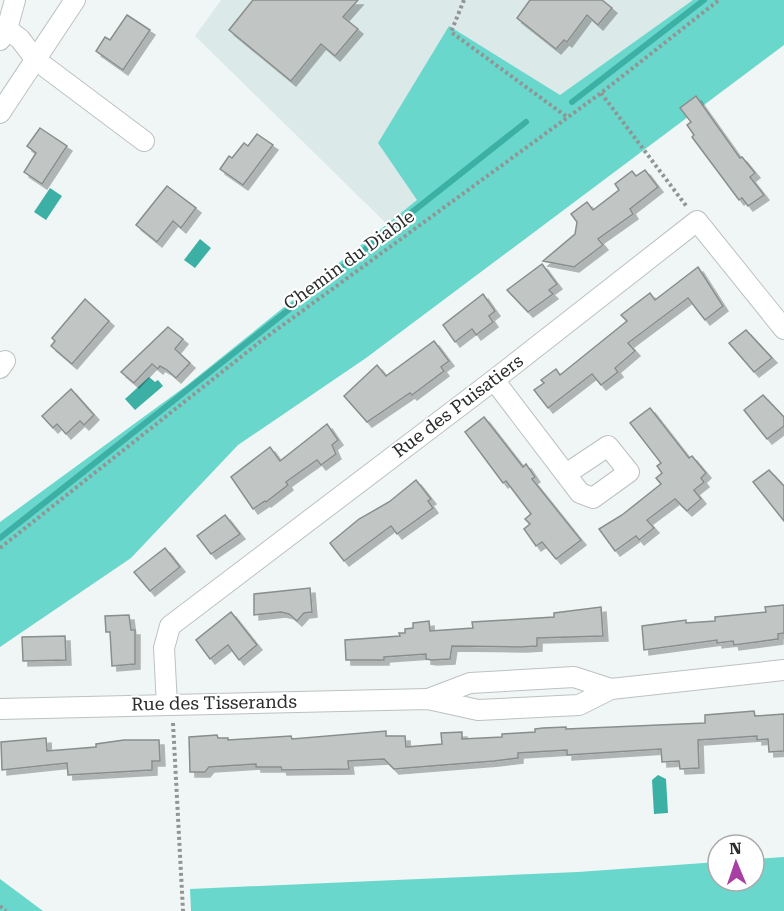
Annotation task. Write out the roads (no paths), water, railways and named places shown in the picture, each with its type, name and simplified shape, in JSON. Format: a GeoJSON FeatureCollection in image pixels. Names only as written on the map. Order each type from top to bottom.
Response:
{"type":"FeatureCollection","features":[{"type":"Feature","properties":{"kind":"street"},"geometry":{"type":"LineString","coordinates":[[15,0],[3,35],[20,39],[36,60],[144,141]]}},
{"type":"Feature","properties":{"kind":"street"},"geometry":{"type":"LineString","coordinates":[[0,113],[75,0]]}},
{"type":"Feature","properties":{"kind":"street","name":"Rue des Puisatiers"},"geometry":{"type":"LineString","coordinates":[[170,704],[164,648],[170,626],[494,380],[698,221],[784,329]]}},
{"type":"Feature","properties":{"kind":"street"},"geometry":{"type":"LineString","coordinates":[[494,380],[566,474]]}},
{"type":"Feature","properties":{"kind":"street","name":"Rue des Tisserands"},"geometry":{"type":"LineString","coordinates":[[0,709],[428,699],[478,710],[579,705],[611,689],[784,670]]}},
{"type":"Feature","properties":{"kind":"street","name":"Rue des Tisserands"},"geometry":{"type":"LineString","coordinates":[[428,699],[470,683],[574,676],[611,689]]}},
{"type":"Feature","properties":{"kind":"waterway"},"geometry":{"type":"LineString","coordinates":[[572,102],[704,0]]}},
{"type":"Feature","properties":{"kind":"waterway"},"geometry":{"type":"LineString","coordinates":[[0,538],[526,122]]}}]}
